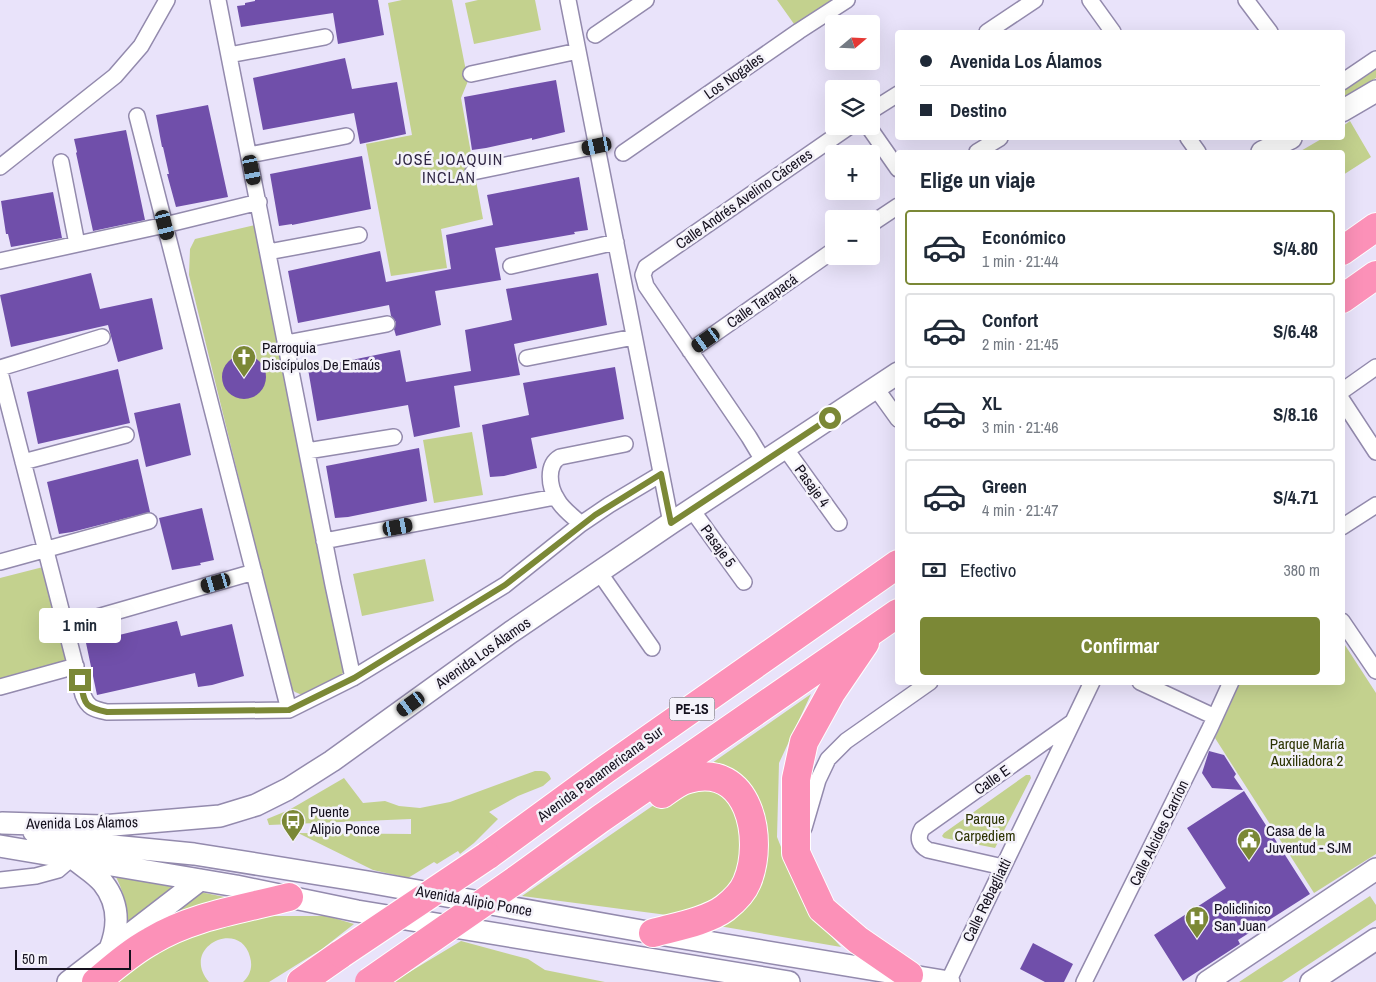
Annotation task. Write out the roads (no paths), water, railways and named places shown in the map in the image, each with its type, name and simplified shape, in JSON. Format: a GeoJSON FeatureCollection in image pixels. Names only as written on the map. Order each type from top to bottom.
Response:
{"type":"FeatureCollection","features":[{"type":"Feature","properties":{"kind":"highway"},"geometry":{"type":"LineString","coordinates":[[1345,249],[1376,227]]}},
{"type":"Feature","properties":{"kind":"highway"},"geometry":{"type":"LineString","coordinates":[[1345,297],[1376,275]]}},
{"type":"Feature","properties":{"kind":"highway","name":"Avenida Panamericana Sur"},"geometry":{"type":"LineString","coordinates":[[301,982],[487,856],[606,769],[895,566]]}},
{"type":"Feature","properties":{"kind":"highway","name":"PE-1S"},"geometry":{"type":"LineString","coordinates":[[369,982],[895,615]]}},
{"type":"Feature","properties":{"kind":"highway"},"geometry":{"type":"LineString","coordinates":[[874,629],[831,693],[804,742],[796,779],[796,853],[822,909],[858,940],[909,975]]}},
{"type":"Feature","properties":{"kind":"highway"},"geometry":{"type":"LineString","coordinates":[[600,820],[625,818],[686,779],[705,775],[725,780],[742,794],[750,812],[753,834],[753,859],[747,882],[740,894],[725,908],[711,916],[653,933]]}},
{"type":"Feature","properties":{"kind":"highway"},"geometry":{"type":"LineString","coordinates":[[96,982],[125,958],[152,940],[182,926],[212,916],[289,897]]}},
{"type":"Feature","properties":{"kind":"main road"},"geometry":{"type":"LineString","coordinates":[[1345,108],[1376,92]]}},
{"type":"Feature","properties":{"kind":"main road"},"geometry":{"type":"LineString","coordinates":[[1266,150],[1287,140]]}},
{"type":"Feature","properties":{"kind":"main road","name":"Avenida Los Álamos"},"geometry":{"type":"LineString","coordinates":[[1,823],[102,826],[220,816],[256,805],[288,789],[332,761],[511,632],[671,523],[895,375]]}},
{"type":"Feature","properties":{"kind":"main road","name":"Avenida Alipio Ponce"},"geometry":{"type":"LineString","coordinates":[[1,823],[72,842],[204,856],[368,882],[653,933],[948,982]]}},
{"type":"Feature","properties":{"kind":"main road","name":"Avenida Alipio Ponce"},"geometry":{"type":"LineString","coordinates":[[0,846],[200,880],[357,911],[788,982]]}},
{"type":"Feature","properties":{"kind":"main road"},"geometry":{"type":"LineString","coordinates":[[73,857],[102,882],[110,896],[117,920],[116,934],[110,949]]}},
{"type":"Feature","properties":{"kind":"main road"},"geometry":{"type":"LineString","coordinates":[[1207,982],[1372,876]]}},
{"type":"Feature","properties":{"kind":"main road"},"geometry":{"type":"LineString","coordinates":[[68,982],[200,880]]}},
{"type":"Feature","properties":{"kind":"main road"},"geometry":{"type":"LineString","coordinates":[[1311,982],[1376,939]]}},
{"type":"Feature","properties":{"kind":"street"},"geometry":{"type":"LineString","coordinates":[[0,167],[115,76],[141,46],[167,0]]}},
{"type":"Feature","properties":{"kind":"street"},"geometry":{"type":"LineString","coordinates":[[218,0],[324,540],[354,678]]}},
{"type":"Feature","properties":{"kind":"street"},"geometry":{"type":"LineString","coordinates":[[568,0],[671,523]]}},
{"type":"Feature","properties":{"kind":"street"},"geometry":{"type":"LineString","coordinates":[[595,36],[646,0]]}},
{"type":"Feature","properties":{"kind":"street","name":"Los Nogales"},"geometry":{"type":"LineString","coordinates":[[623,153],[798,31],[847,0]]}},
{"type":"Feature","properties":{"kind":"street"},"geometry":{"type":"LineString","coordinates":[[990,30],[1035,0]]}},
{"type":"Feature","properties":{"kind":"street"},"geometry":{"type":"LineString","coordinates":[[1090,0],[1112,30]]}},
{"type":"Feature","properties":{"kind":"street"},"geometry":{"type":"LineString","coordinates":[[1246,0],[1268,30]]}},
{"type":"Feature","properties":{"kind":"street"},"geometry":{"type":"LineString","coordinates":[[229,55],[325,37]]}},
{"type":"Feature","properties":{"kind":"street"},"geometry":{"type":"LineString","coordinates":[[471,74],[578,51]]}},
{"type":"Feature","properties":{"kind":"street"},"geometry":{"type":"LineString","coordinates":[[1345,80],[1376,59]]}},
{"type":"Feature","properties":{"kind":"street"},"geometry":{"type":"LineString","coordinates":[[880,105],[895,96]]}},
{"type":"Feature","properties":{"kind":"street"},"geometry":{"type":"LineString","coordinates":[[137,116],[289,710]]}},
{"type":"Feature","properties":{"kind":"street","name":"Calle Andrés Avelino Cáceres"},"geometry":{"type":"LineString","coordinates":[[690,351],[646,286],[643,275],[646,267],[837,135]]}},
{"type":"Feature","properties":{"kind":"street"},"geometry":{"type":"LineString","coordinates":[[874,135],[895,165]]}},
{"type":"Feature","properties":{"kind":"street"},"geometry":{"type":"LineString","coordinates":[[249,155],[346,136]]}},
{"type":"Feature","properties":{"kind":"street"},"geometry":{"type":"LineString","coordinates":[[980,150],[997,140]]}},
{"type":"Feature","properties":{"kind":"street"},"geometry":{"type":"LineString","coordinates":[[473,172],[597,146]]}},
{"type":"Feature","properties":{"kind":"street"},"geometry":{"type":"LineString","coordinates":[[61,162],[77,244]]}},
{"type":"Feature","properties":{"kind":"street"},"geometry":{"type":"LineString","coordinates":[[0,261],[165,225],[259,202]]}},
{"type":"Feature","properties":{"kind":"street"},"geometry":{"type":"LineString","coordinates":[[880,218],[895,208]]}},
{"type":"Feature","properties":{"kind":"street"},"geometry":{"type":"LineString","coordinates":[[268,252],[359,235]]}},
{"type":"Feature","properties":{"kind":"street"},"geometry":{"type":"LineString","coordinates":[[511,266],[616,242]]}},
{"type":"Feature","properties":{"kind":"street","name":"Calle Tarapacá"},"geometry":{"type":"LineString","coordinates":[[690,351],[825,256]]}},
{"type":"Feature","properties":{"kind":"street"},"geometry":{"type":"LineString","coordinates":[[286,344],[387,324]]}},
{"type":"Feature","properties":{"kind":"street"},"geometry":{"type":"LineString","coordinates":[[527,358],[634,337]]}},
{"type":"Feature","properties":{"kind":"street"},"geometry":{"type":"LineString","coordinates":[[102,338],[0,370],[76,666],[86,702],[91,709],[107,712],[289,710],[354,678],[505,585],[581,524],[661,474]]}},
{"type":"Feature","properties":{"kind":"street"},"geometry":{"type":"LineString","coordinates":[[690,351],[764,462]]}},
{"type":"Feature","properties":{"kind":"street"},"geometry":{"type":"LineString","coordinates":[[1345,389],[1376,367]]}},
{"type":"Feature","properties":{"kind":"street"},"geometry":{"type":"LineString","coordinates":[[876,388],[895,415]]}},
{"type":"Feature","properties":{"kind":"street"},"geometry":{"type":"LineString","coordinates":[[1345,405],[1376,452]]}},
{"type":"Feature","properties":{"kind":"street"},"geometry":{"type":"LineString","coordinates":[[23,462],[126,435]]}},
{"type":"Feature","properties":{"kind":"street"},"geometry":{"type":"LineString","coordinates":[[307,452],[394,437]]}},
{"type":"Feature","properties":{"kind":"street"},"geometry":{"type":"LineString","coordinates":[[581,524],[555,497],[551,484],[550,469],[555,460],[560,458],[625,444]]}},
{"type":"Feature","properties":{"kind":"street","name":"Pasaje 4"},"geometry":{"type":"LineString","coordinates":[[785,448],[839,524]]}},
{"type":"Feature","properties":{"kind":"street"},"geometry":{"type":"LineString","coordinates":[[324,540],[555,497]]}},
{"type":"Feature","properties":{"kind":"street"},"geometry":{"type":"LineString","coordinates":[[1345,525],[1376,505]]}},
{"type":"Feature","properties":{"kind":"street","name":"Pasaje 5"},"geometry":{"type":"LineString","coordinates":[[692,510],[744,582]]}},
{"type":"Feature","properties":{"kind":"street"},"geometry":{"type":"LineString","coordinates":[[0,562],[149,521]]}},
{"type":"Feature","properties":{"kind":"street"},"geometry":{"type":"LineString","coordinates":[[66,626],[254,572]]}},
{"type":"Feature","properties":{"kind":"street"},"geometry":{"type":"LineString","coordinates":[[599,572],[652,648]]}},
{"type":"Feature","properties":{"kind":"street"},"geometry":{"type":"LineString","coordinates":[[1345,624],[1376,671]]}},
{"type":"Feature","properties":{"kind":"street"},"geometry":{"type":"LineString","coordinates":[[0,687],[76,666]]}},
{"type":"Feature","properties":{"kind":"street"},"geometry":{"type":"LineString","coordinates":[[796,853],[818,780],[828,759],[846,741],[926,685]]}},
{"type":"Feature","properties":{"kind":"street","name":"Calle Rebagliatti"},"geometry":{"type":"LineString","coordinates":[[948,982],[1091,685]]}},
{"type":"Feature","properties":{"kind":"street"},"geometry":{"type":"LineString","coordinates":[[1146,685],[1215,717]]}},
{"type":"Feature","properties":{"kind":"street","name":"Calle Alcides Carrion"},"geometry":{"type":"LineString","coordinates":[[1084,982],[1230,685]]}},
{"type":"Feature","properties":{"kind":"street","name":"Calle E"},"geometry":{"type":"LineString","coordinates":[[1003,867],[928,850],[921,845],[920,833],[922,829],[1073,722]]}},
{"type":"Feature","properties":{"kind":"street"},"geometry":{"type":"LineString","coordinates":[[0,880],[36,876],[58,870],[73,857]]}},
{"type":"Feature","properties":{"kind":"place","name":"Parroquia Discípulos De Emaús"},"geometry":{"type":"Point","coordinates":[244,378]}},
{"type":"Feature","properties":{"kind":"place","name":"Puente Alipio Ponce"},"geometry":{"type":"Point","coordinates":[293,842]}},
{"type":"Feature","properties":{"kind":"place","name":"Casa de la Juventud - SJM"},"geometry":{"type":"Point","coordinates":[1249,861]}},
{"type":"Feature","properties":{"kind":"place","name":"Policlinico San Juan"},"geometry":{"type":"Point","coordinates":[1197,939]}},
{"type":"Feature","properties":{"kind":"district","name":"JOSÉ JOAQUIN INCLAN"},"geometry":{"type":"Point","coordinates":[449,168]}},
{"type":"Feature","properties":{"kind":"park label","name":"Parque María Auxiliadora 2"},"geometry":{"type":"Point","coordinates":[1307,752]}},
{"type":"Feature","properties":{"kind":"park label","name":"Parque Carpediem"},"geometry":{"type":"Point","coordinates":[985,828]}}]}
